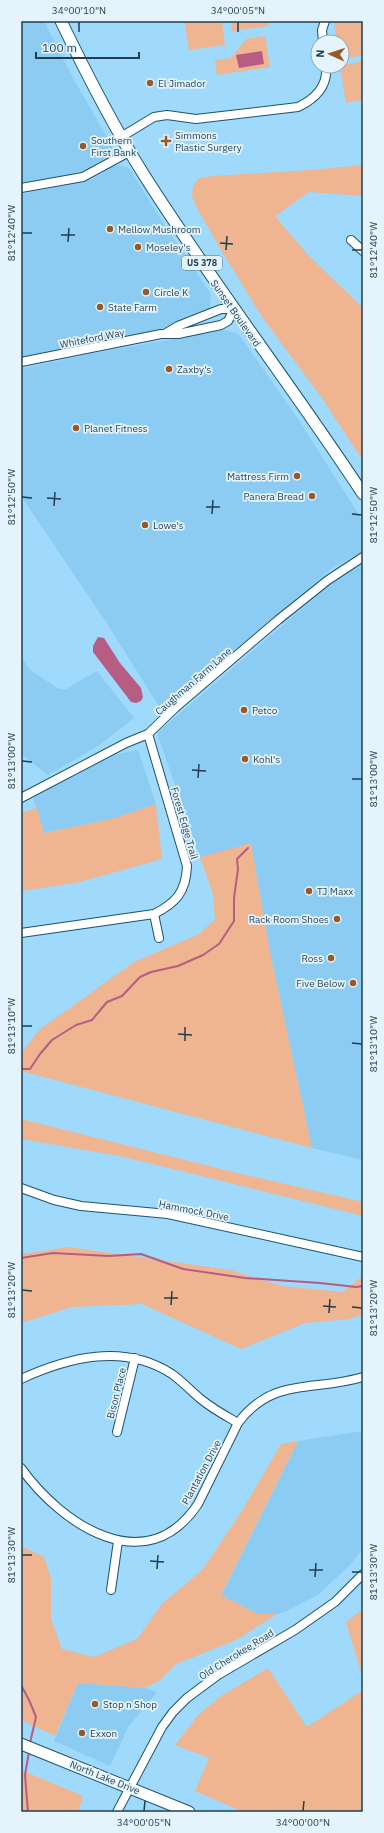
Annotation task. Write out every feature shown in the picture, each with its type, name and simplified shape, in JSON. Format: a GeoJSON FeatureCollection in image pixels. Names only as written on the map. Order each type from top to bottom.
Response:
{"type":"FeatureCollection","features":[{"type":"Feature","properties":{"kind":"main road","name":"Sunset Boulevard"},"geometry":{"type":"LineString","coordinates":[[61,21],[129,152],[234,309],[363,494]]}},
{"type":"Feature","properties":{"kind":"main road","name":"North Lake Drive"},"geometry":{"type":"LineString","coordinates":[[21,1744],[189,1812]]}},
{"type":"Feature","properties":{"kind":"street"},"geometry":{"type":"LineString","coordinates":[[322,34],[325,21]]}},
{"type":"Feature","properties":{"kind":"street"},"geometry":{"type":"LineString","coordinates":[[121,137],[154,117],[167,115],[196,119],[298,107],[307,103],[317,94],[323,85],[326,74]]}},
{"type":"Feature","properties":{"kind":"street"},"geometry":{"type":"LineString","coordinates":[[21,188],[83,177],[129,152]]}},
{"type":"Feature","properties":{"kind":"street"},"geometry":{"type":"LineString","coordinates":[[350,240],[363,251]]}},
{"type":"Feature","properties":{"kind":"street","name":"Whiteford Way"},"geometry":{"type":"LineString","coordinates":[[21,362],[166,333],[178,334],[221,325],[228,320],[234,309],[221,309],[178,326],[166,333]]}},
{"type":"Feature","properties":{"kind":"street","name":"Caughman Farm Lane"},"geometry":{"type":"LineString","coordinates":[[21,798],[126,743],[148,734],[175,708],[278,620],[328,580],[363,557]]}},
{"type":"Feature","properties":{"kind":"street","name":"Forest Edge Trail"},"geometry":{"type":"LineString","coordinates":[[21,933],[154,914],[170,905],[177,898],[187,877],[187,866],[148,734]]}},
{"type":"Feature","properties":{"kind":"street"},"geometry":{"type":"LineString","coordinates":[[154,914],[158,938]]}},
{"type":"Feature","properties":{"kind":"street","name":"Hammock Drive"},"geometry":{"type":"LineString","coordinates":[[21,1188],[54,1200],[81,1206],[168,1214],[363,1257]]}},
{"type":"Feature","properties":{"kind":"street"},"geometry":{"type":"LineString","coordinates":[[21,1379],[47,1369],[94,1357],[121,1356],[135,1358],[159,1367],[171,1374],[183,1382],[202,1401],[238,1423]]}},
{"type":"Feature","properties":{"kind":"street","name":"Bison Place"},"geometry":{"type":"LineString","coordinates":[[117,1432],[135,1358]]}},
{"type":"Feature","properties":{"kind":"street","name":"Plantation Drive"},"geometry":{"type":"LineString","coordinates":[[21,1468],[48,1499],[77,1523],[98,1535],[118,1541],[136,1542],[156,1538],[175,1528],[185,1520],[198,1504],[238,1423],[250,1409],[272,1394],[290,1388],[338,1383],[363,1377]]}},
{"type":"Feature","properties":{"kind":"street"},"geometry":{"type":"LineString","coordinates":[[111,1590],[118,1541]]}},
{"type":"Feature","properties":{"kind":"street","name":"Old Cherokee Road"},"geometry":{"type":"LineString","coordinates":[[117,1812],[162,1727],[173,1712],[188,1698],[218,1675],[295,1630],[336,1602],[363,1574]]}},
{"type":"Feature","properties":{"kind":"shaded area"},"geometry":{"type":"Polygon","coordinates":[[[21,21],[44,21],[73,78],[112,146],[111,152],[107,157],[84,171],[58,178],[21,182],[21,21]]]}},
{"type":"Feature","properties":{"kind":"shaded area"},"geometry":{"type":"Polygon","coordinates":[[[184,21],[222,21],[225,45],[189,50],[184,21]]]}},
{"type":"Feature","properties":{"kind":"shaded area"},"geometry":{"type":"Polygon","coordinates":[[[231,21],[268,21],[269,26],[232,31],[231,21]]]}},
{"type":"Feature","properties":{"kind":"shaded area"},"geometry":{"type":"Polygon","coordinates":[[[334,21],[363,21],[363,55],[350,57],[350,34],[336,34],[334,21]]]}},
{"type":"Feature","properties":{"kind":"shaded area"},"geometry":{"type":"Polygon","coordinates":[[[265,36],[270,67],[217,75],[215,60],[231,58],[246,39],[265,36]]]}},
{"type":"Feature","properties":{"kind":"shaded area"},"geometry":{"type":"Polygon","coordinates":[[[262,51],[264,64],[239,68],[236,55],[262,51]]]}},
{"type":"Feature","properties":{"kind":"shaded area"},"geometry":{"type":"Polygon","coordinates":[[[363,61],[363,100],[346,103],[341,74],[350,74],[350,64],[363,61]]]}},
{"type":"Feature","properties":{"kind":"shaded area"},"geometry":{"type":"Polygon","coordinates":[[[119,165],[129,168],[167,229],[211,294],[210,310],[205,315],[150,332],[21,357],[21,194],[91,180],[112,167],[119,165]]]}},
{"type":"Feature","properties":{"kind":"shaded area"},"geometry":{"type":"Polygon","coordinates":[[[363,165],[363,196],[309,192],[275,216],[308,255],[363,308],[363,461],[322,398],[262,317],[217,243],[198,210],[192,196],[193,186],[199,178],[363,165]]]}},
{"type":"Feature","properties":{"kind":"shaded area"},"geometry":{"type":"Polygon","coordinates":[[[224,330],[237,333],[240,336],[298,419],[363,521],[363,551],[331,569],[162,711],[106,622],[21,496],[21,369],[89,354],[224,330]]]}},
{"type":"Feature","properties":{"kind":"shaded area"},"geometry":{"type":"Polygon","coordinates":[[[363,564],[363,1160],[312,1148],[270,952],[251,844],[200,857],[157,733],[335,580],[363,564]]]}},
{"type":"Feature","properties":{"kind":"shaded area"},"geometry":{"type":"Polygon","coordinates":[[[98,637],[104,638],[120,663],[141,688],[143,697],[141,701],[136,703],[131,702],[93,652],[93,646],[98,637]]]}},
{"type":"Feature","properties":{"kind":"shaded area"},"geometry":{"type":"Polygon","coordinates":[[[21,657],[30,670],[59,689],[66,689],[97,671],[134,718],[98,746],[48,775],[21,754],[21,657]]]}},
{"type":"Feature","properties":{"kind":"shaded area"},"geometry":{"type":"Polygon","coordinates":[[[138,750],[156,804],[115,818],[44,833],[33,797],[112,755],[138,750]]]}},
{"type":"Feature","properties":{"kind":"shaded area"},"geometry":{"type":"Polygon","coordinates":[[[156,804],[162,859],[76,883],[21,891],[21,813],[37,808],[44,833],[115,818],[156,804]]]}},
{"type":"Feature","properties":{"kind":"shaded area"},"geometry":{"type":"Polygon","coordinates":[[[251,843],[270,952],[312,1148],[21,1071],[21,1054],[39,1030],[134,962],[199,934],[215,919],[213,894],[200,857],[251,843]]]}},
{"type":"Feature","properties":{"kind":"shaded area"},"geometry":{"type":"Polygon","coordinates":[[[21,1119],[229,1171],[363,1202],[363,1216],[120,1156],[21,1139],[21,1119]]]}},
{"type":"Feature","properties":{"kind":"shaded area"},"geometry":{"type":"Polygon","coordinates":[[[68,1247],[230,1270],[282,1286],[343,1292],[363,1277],[363,1314],[349,1319],[305,1323],[241,1349],[142,1304],[72,1307],[21,1323],[21,1253],[31,1253],[68,1247]]]}},
{"type":"Feature","properties":{"kind":"shaded area"},"geometry":{"type":"Polygon","coordinates":[[[363,1431],[363,1548],[350,1565],[319,1594],[287,1611],[277,1614],[258,1614],[221,1596],[298,1441],[363,1431]]]}},
{"type":"Feature","properties":{"kind":"shaded area"},"geometry":{"type":"Polygon","coordinates":[[[298,1441],[221,1595],[258,1614],[277,1614],[236,1640],[176,1664],[159,1681],[144,1688],[78,1683],[55,1736],[21,1720],[21,1546],[44,1557],[51,1578],[51,1619],[62,1649],[94,1657],[137,1639],[162,1604],[203,1569],[243,1509],[281,1444],[298,1441]]]}},
{"type":"Feature","properties":{"kind":"shaded area"},"geometry":{"type":"Polygon","coordinates":[[[363,1609],[363,1685],[361,1672],[346,1622],[363,1609]]]}},
{"type":"Feature","properties":{"kind":"shaded area"},"geometry":{"type":"Polygon","coordinates":[[[268,1668],[307,1727],[363,1690],[363,1812],[243,1812],[195,1791],[209,1758],[175,1745],[199,1714],[221,1696],[268,1668]]]}},
{"type":"Feature","properties":{"kind":"shaded area"},"geometry":{"type":"Polygon","coordinates":[[[78,1683],[144,1688],[157,1692],[128,1727],[110,1766],[54,1741],[78,1683]]]}},
{"type":"Feature","properties":{"kind":"shaded area"},"geometry":{"type":"Polygon","coordinates":[[[21,1770],[83,1796],[78,1812],[21,1812],[21,1770]]]}},
{"type":"Feature","properties":{"kind":"waterway"},"geometry":{"type":"LineString","coordinates":[[21,1069],[30,1069],[52,1040],[76,1025],[92,1020],[107,1002],[122,996],[140,977],[151,972],[178,966],[203,955],[219,944],[234,921],[234,898],[238,869],[237,859],[248,848]]}},
{"type":"Feature","properties":{"kind":"waterway"},"geometry":{"type":"LineString","coordinates":[[21,1258],[53,1253],[109,1256],[141,1254],[183,1269],[245,1278],[356,1287],[363,1286]]}},
{"type":"Feature","properties":{"kind":"waterway"},"geometry":{"type":"LineString","coordinates":[[21,1685],[36,1717],[30,1743]]}},
{"type":"Feature","properties":{"kind":"waterway"},"geometry":{"type":"LineString","coordinates":[[28,1812],[25,1775],[29,1752]]}},
{"type":"Feature","properties":{"kind":"place","name":"El Jimador"},"geometry":{"type":"Point","coordinates":[150,83]}},
{"type":"Feature","properties":{"kind":"place","name":"Simmons Plastic Surgery"},"geometry":{"type":"Point","coordinates":[166,141]}},
{"type":"Feature","properties":{"kind":"place","name":"Southern First Bank"},"geometry":{"type":"Point","coordinates":[83,146]}},
{"type":"Feature","properties":{"kind":"place","name":"Mellow Mushroom"},"geometry":{"type":"Point","coordinates":[110,229]}},
{"type":"Feature","properties":{"kind":"place","name":"Moseley's"},"geometry":{"type":"Point","coordinates":[138,247]}},
{"type":"Feature","properties":{"kind":"place","name":"Circle K"},"geometry":{"type":"Point","coordinates":[146,292]}},
{"type":"Feature","properties":{"kind":"place","name":"State Farm"},"geometry":{"type":"Point","coordinates":[100,307]}},
{"type":"Feature","properties":{"kind":"place","name":"Zaxby's"},"geometry":{"type":"Point","coordinates":[169,369]}},
{"type":"Feature","properties":{"kind":"place","name":"Planet Fitness"},"geometry":{"type":"Point","coordinates":[76,428]}},
{"type":"Feature","properties":{"kind":"place","name":"Mattress Firm"},"geometry":{"type":"Point","coordinates":[297,476]}},
{"type":"Feature","properties":{"kind":"place","name":"Panera Bread"},"geometry":{"type":"Point","coordinates":[312,496]}},
{"type":"Feature","properties":{"kind":"place","name":"Lowe's"},"geometry":{"type":"Point","coordinates":[145,525]}},
{"type":"Feature","properties":{"kind":"place","name":"Petco"},"geometry":{"type":"Point","coordinates":[244,710]}},
{"type":"Feature","properties":{"kind":"place","name":"Kohl's"},"geometry":{"type":"Point","coordinates":[245,759]}},
{"type":"Feature","properties":{"kind":"place","name":"TJ Maxx"},"geometry":{"type":"Point","coordinates":[309,891]}},
{"type":"Feature","properties":{"kind":"place","name":"Rack Room Shoes"},"geometry":{"type":"Point","coordinates":[337,919]}},
{"type":"Feature","properties":{"kind":"place","name":"Ross"},"geometry":{"type":"Point","coordinates":[331,958]}},
{"type":"Feature","properties":{"kind":"place","name":"Five Below"},"geometry":{"type":"Point","coordinates":[353,983]}},
{"type":"Feature","properties":{"kind":"place","name":"Stop n Shop"},"geometry":{"type":"Point","coordinates":[95,1704]}},
{"type":"Feature","properties":{"kind":"place","name":"Exxon"},"geometry":{"type":"Point","coordinates":[82,1733]}}]}
